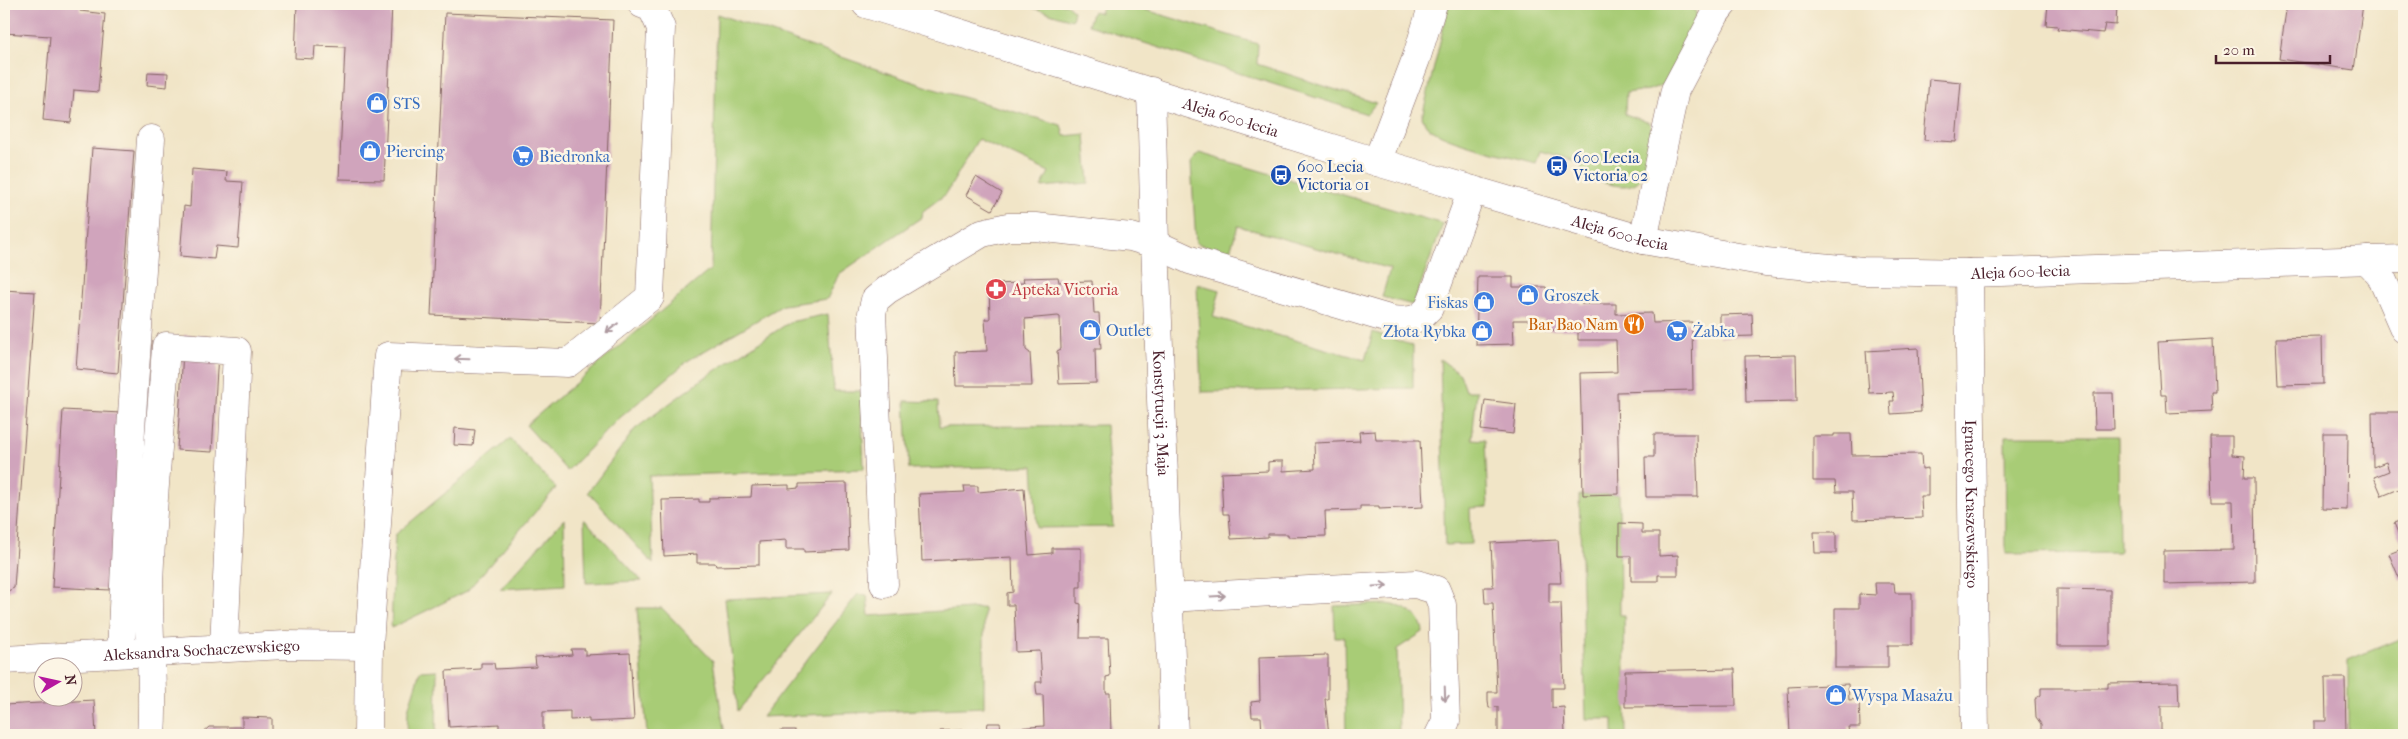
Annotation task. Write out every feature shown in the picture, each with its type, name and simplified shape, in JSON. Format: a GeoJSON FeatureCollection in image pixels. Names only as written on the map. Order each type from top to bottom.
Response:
{"type":"FeatureCollection","features":[{"type":"Feature","properties":{"kind":"street"},"geometry":{"type":"LineString","coordinates":[[368,735],[369,646],[388,356],[568,363],[650,297],[661,28],[652,8],[642,4]]}},
{"type":"Feature","properties":{"kind":"street","name":"Aleja 600-lecia"},"geometry":{"type":"LineString","coordinates":[[866,4],[1377,162],[1643,240],[1766,262],[1863,271],[1969,273],[2404,258]]}},
{"type":"Feature","properties":{"kind":"street"},"geometry":{"type":"LineString","coordinates":[[1377,162],[1416,59],[1433,4]]}},
{"type":"Feature","properties":{"kind":"street"},"geometry":{"type":"LineString","coordinates":[[1643,240],[1675,90],[1716,13],[1723,4]]}},
{"type":"Feature","properties":{"kind":"street","name":"Konstytucji 3 Maja"},"geometry":{"type":"LineString","coordinates":[[1151,91],[1174,735]]}},
{"type":"Feature","properties":{"kind":"street"},"geometry":{"type":"LineString","coordinates":[[121,653],[131,429],[151,139]]}},
{"type":"Feature","properties":{"kind":"street"},"geometry":{"type":"LineString","coordinates":[[884,584],[872,313],[875,300],[887,290],[982,233],[1008,227],[1099,232],[1132,237],[1155,244],[1190,260],[1392,320],[1411,321],[1419,319],[1429,308],[1472,190]]}},
{"type":"Feature","properties":{"kind":"street"},"geometry":{"type":"LineString","coordinates":[[2367,260],[2380,274],[2404,329]]}},
{"type":"Feature","properties":{"kind":"street","name":"Ignacego Kraszewskiego"},"geometry":{"type":"LineString","coordinates":[[1969,273],[1975,735]]}},
{"type":"Feature","properties":{"kind":"street"},"geometry":{"type":"LineString","coordinates":[[151,735],[153,682],[150,651],[149,586],[166,346],[238,351],[224,647]]}},
{"type":"Feature","properties":{"kind":"street"},"geometry":{"type":"LineString","coordinates":[[1170,598],[1416,584],[1436,590],[1442,605],[1446,721],[1439,735]]}},
{"type":"Feature","properties":{"kind":"street","name":"Aleksandra Sochaczewskiego"},"geometry":{"type":"LineString","coordinates":[[4,660],[284,644],[369,646]]}},
{"type":"Feature","properties":{"kind":"green space"},"geometry":{"type":"Polygon","coordinates":[[[1021,4],[1066,4],[1074,11],[1072,20],[1021,4]]]}},
{"type":"Feature","properties":{"kind":"green space"},"geometry":{"type":"Polygon","coordinates":[[[1103,4],[1126,4],[1258,44],[1257,64],[1376,103],[1367,114],[1088,25],[1093,11],[1100,13],[1103,4]]]}},
{"type":"Feature","properties":{"kind":"green space"},"geometry":{"type":"Polygon","coordinates":[[[1449,4],[1693,4],[1699,23],[1664,84],[1649,90],[1626,93],[1625,114],[1650,123],[1651,127],[1649,158],[1645,171],[1639,180],[1632,185],[1613,185],[1579,175],[1583,163],[1540,151],[1536,163],[1448,138],[1428,127],[1422,117],[1449,4]]]}},
{"type":"Feature","properties":{"kind":"green space"},"geometry":{"type":"Polygon","coordinates":[[[717,14],[934,89],[1061,125],[1064,136],[1085,134],[1089,183],[1041,187],[1049,172],[978,139],[946,194],[923,211],[922,217],[839,274],[827,299],[783,305],[689,360],[616,421],[567,471],[526,425],[711,269],[717,14]]]}},
{"type":"Feature","properties":{"kind":"green space"},"geometry":{"type":"Polygon","coordinates":[[[1199,153],[1443,224],[1413,305],[1382,297],[1390,269],[1238,226],[1229,254],[1196,243],[1191,163],[1199,153]]]}},
{"type":"Feature","properties":{"kind":"green space"},"geometry":{"type":"Polygon","coordinates":[[[1197,284],[1220,290],[1213,317],[1365,360],[1373,332],[1413,346],[1413,388],[1201,392],[1197,284]]]}},
{"type":"Feature","properties":{"kind":"green space"},"geometry":{"type":"Polygon","coordinates":[[[828,314],[834,391],[861,391],[864,469],[649,476],[653,564],[588,492],[635,429],[704,378],[790,322],[828,314]]]}},
{"type":"Feature","properties":{"kind":"green space"},"geometry":{"type":"Polygon","coordinates":[[[1440,359],[1460,374],[1466,391],[1477,391],[1472,439],[1485,440],[1488,507],[1470,508],[1471,544],[1445,545],[1440,359]]]}},
{"type":"Feature","properties":{"kind":"green space"},"geometry":{"type":"Polygon","coordinates":[[[905,401],[938,402],[939,427],[1106,425],[1113,527],[1037,528],[1033,466],[909,469],[905,401]]]}},
{"type":"Feature","properties":{"kind":"green space"},"geometry":{"type":"Polygon","coordinates":[[[2005,436],[2118,436],[2119,553],[2006,554],[2005,436]]]}},
{"type":"Feature","properties":{"kind":"green space"},"geometry":{"type":"Polygon","coordinates":[[[510,439],[556,488],[467,591],[391,628],[395,535],[510,439]]]}},
{"type":"Feature","properties":{"kind":"green space"},"geometry":{"type":"Polygon","coordinates":[[[1619,494],[1620,615],[1624,615],[1626,735],[1613,735],[1613,719],[1586,719],[1579,495],[1619,494]]]}},
{"type":"Feature","properties":{"kind":"green space"},"geometry":{"type":"Polygon","coordinates":[[[564,519],[565,585],[500,589],[564,519]]]}},
{"type":"Feature","properties":{"kind":"green space"},"geometry":{"type":"Polygon","coordinates":[[[584,519],[642,581],[586,583],[584,519]]]}},
{"type":"Feature","properties":{"kind":"green space"},"geometry":{"type":"Polygon","coordinates":[[[832,594],[738,711],[725,599],[832,594]]]}},
{"type":"Feature","properties":{"kind":"green space"},"geometry":{"type":"Polygon","coordinates":[[[858,594],[867,595],[869,616],[984,608],[984,707],[762,717],[858,594]]]}},
{"type":"Feature","properties":{"kind":"green space"},"geometry":{"type":"Polygon","coordinates":[[[1386,604],[1398,606],[1415,615],[1422,626],[1423,632],[1397,649],[1399,735],[1346,735],[1344,637],[1335,637],[1334,606],[1386,604]]]}},
{"type":"Feature","properties":{"kind":"green space"},"geometry":{"type":"Polygon","coordinates":[[[637,608],[662,608],[713,661],[725,735],[647,735],[637,608]]]}},
{"type":"Feature","properties":{"kind":"green space"},"geometry":{"type":"Polygon","coordinates":[[[2404,637],[2404,735],[2348,735],[2348,660],[2404,637]]]}},
{"type":"Feature","properties":{"kind":"green space"},"geometry":{"type":"Polygon","coordinates":[[[437,670],[436,735],[407,735],[408,710],[420,671],[437,670]]]}},
{"type":"Feature","properties":{"kind":"building"},"geometry":{"type":"Polygon","coordinates":[[[4,4],[80,4],[80,11],[105,14],[98,92],[74,90],[71,123],[43,120],[50,36],[4,33],[4,4]]]}},
{"type":"Feature","properties":{"kind":"building"},"geometry":{"type":"Polygon","coordinates":[[[297,4],[392,4],[384,180],[339,179],[345,47],[315,46],[314,59],[295,58],[297,4]]]}},
{"type":"Feature","properties":{"kind":"building"},"geometry":{"type":"Polygon","coordinates":[[[2048,4],[2117,4],[2116,25],[2105,24],[2103,33],[2057,29],[2058,26],[2046,25],[2048,4]]]}},
{"type":"Feature","properties":{"kind":"building"},"geometry":{"type":"Polygon","coordinates":[[[2287,4],[2363,4],[2354,70],[2279,59],[2287,4]]]}},
{"type":"Feature","properties":{"kind":"building","name":"Biedronka"},"geometry":{"type":"Polygon","coordinates":[[[445,13],[613,20],[600,323],[431,315],[445,13]]]}},
{"type":"Feature","properties":{"kind":"building"},"geometry":{"type":"Polygon","coordinates":[[[148,72],[168,73],[167,87],[147,85],[148,72]]]}},
{"type":"Feature","properties":{"kind":"building"},"geometry":{"type":"Polygon","coordinates":[[[1929,79],[1961,82],[1956,142],[1924,140],[1929,79]]]}},
{"type":"Feature","properties":{"kind":"building"},"geometry":{"type":"Polygon","coordinates":[[[92,148],[134,151],[118,373],[76,369],[92,148]]]}},
{"type":"Feature","properties":{"kind":"building"},"geometry":{"type":"Polygon","coordinates":[[[192,169],[227,172],[226,181],[243,182],[238,248],[216,246],[214,259],[180,256],[184,206],[190,207],[192,169]]]}},
{"type":"Feature","properties":{"kind":"building"},"geometry":{"type":"Polygon","coordinates":[[[976,177],[1002,193],[992,210],[966,195],[976,177]]]}},
{"type":"Feature","properties":{"kind":"building"},"geometry":{"type":"Polygon","coordinates":[[[1058,277],[1059,282],[1092,281],[1094,313],[1099,313],[1101,349],[1095,349],[1096,383],[1059,384],[1057,351],[1061,349],[1060,317],[1058,316],[1025,319],[1026,350],[1030,353],[1032,386],[956,386],[955,352],[987,351],[985,319],[990,319],[989,284],[1024,283],[1023,278],[1058,277]]]}},
{"type":"Feature","properties":{"kind":"building"},"geometry":{"type":"Polygon","coordinates":[[[1478,277],[1513,277],[1513,287],[1546,287],[1547,296],[1581,296],[1581,304],[1616,304],[1616,314],[1652,313],[1653,323],[1692,322],[1693,390],[1617,392],[1619,494],[1583,495],[1580,373],[1617,372],[1616,340],[1578,340],[1578,330],[1544,330],[1544,320],[1513,320],[1514,344],[1476,345],[1478,277]]]}},
{"type":"Feature","properties":{"kind":"building"},"geometry":{"type":"Polygon","coordinates":[[[4,290],[35,292],[14,588],[4,593],[4,290]]]}},
{"type":"Feature","properties":{"kind":"building"},"geometry":{"type":"Polygon","coordinates":[[[1752,314],[1753,336],[1720,337],[1720,315],[1752,314]]]}},
{"type":"Feature","properties":{"kind":"building"},"geometry":{"type":"Polygon","coordinates":[[[184,335],[219,337],[212,452],[177,450],[184,335]]]}},
{"type":"Feature","properties":{"kind":"building"},"geometry":{"type":"Polygon","coordinates":[[[2322,337],[2323,384],[2278,385],[2276,338],[2322,337]]]}},
{"type":"Feature","properties":{"kind":"building"},"geometry":{"type":"Polygon","coordinates":[[[2213,339],[2215,392],[2211,392],[2212,411],[2167,413],[2166,395],[2161,395],[2158,342],[2213,339]]]}},
{"type":"Feature","properties":{"kind":"building"},"geometry":{"type":"Polygon","coordinates":[[[1918,348],[1921,412],[1891,414],[1890,401],[1894,401],[1893,392],[1869,393],[1866,351],[1918,348]]]}},
{"type":"Feature","properties":{"kind":"building"},"geometry":{"type":"Polygon","coordinates":[[[1796,355],[1797,401],[1746,402],[1745,356],[1796,355]]]}},
{"type":"Feature","properties":{"kind":"building"},"geometry":{"type":"Polygon","coordinates":[[[2094,393],[2113,393],[2114,429],[2095,429],[2094,393]]]}},
{"type":"Feature","properties":{"kind":"building"},"geometry":{"type":"Polygon","coordinates":[[[1485,400],[1516,404],[1513,434],[1481,430],[1485,400]]]}},
{"type":"Feature","properties":{"kind":"building"},"geometry":{"type":"Polygon","coordinates":[[[63,410],[121,413],[110,590],[52,587],[63,410]]]}},
{"type":"Feature","properties":{"kind":"building"},"geometry":{"type":"Polygon","coordinates":[[[2372,412],[2404,412],[2404,487],[2382,496],[2374,477],[2389,471],[2386,462],[2373,467],[2372,412]]]}},
{"type":"Feature","properties":{"kind":"building"},"geometry":{"type":"Polygon","coordinates":[[[455,428],[475,430],[473,446],[454,445],[455,428]]]}},
{"type":"Feature","properties":{"kind":"building"},"geometry":{"type":"Polygon","coordinates":[[[1375,431],[1376,440],[1420,440],[1423,507],[1379,509],[1379,506],[1360,506],[1360,510],[1325,511],[1326,536],[1288,537],[1288,534],[1268,534],[1268,537],[1231,539],[1229,514],[1223,514],[1221,473],[1268,471],[1268,462],[1276,461],[1283,461],[1283,471],[1315,469],[1314,443],[1360,441],[1359,432],[1375,431]]]}},
{"type":"Feature","properties":{"kind":"building"},"geometry":{"type":"Polygon","coordinates":[[[2323,433],[2348,433],[2347,510],[2322,509],[2323,433]]]}},
{"type":"Feature","properties":{"kind":"building"},"geometry":{"type":"Polygon","coordinates":[[[1654,434],[1696,434],[1698,497],[1646,497],[1645,457],[1654,457],[1654,434]]]}},
{"type":"Feature","properties":{"kind":"building"},"geometry":{"type":"Polygon","coordinates":[[[1834,434],[1851,434],[1852,455],[1921,454],[1922,469],[1928,468],[1928,496],[1921,496],[1922,518],[1853,520],[1852,492],[1836,492],[1835,481],[1813,481],[1813,436],[1834,436],[1834,434]]]}},
{"type":"Feature","properties":{"kind":"building"},"geometry":{"type":"Polygon","coordinates":[[[2210,436],[2232,436],[2232,455],[2245,456],[2244,478],[2254,478],[2255,582],[2164,584],[2164,551],[2234,550],[2233,501],[2212,501],[2210,436]]]}},
{"type":"Feature","properties":{"kind":"building"},"geometry":{"type":"Polygon","coordinates":[[[847,483],[849,550],[804,552],[804,549],[786,549],[786,540],[759,542],[759,565],[716,566],[715,563],[697,563],[697,554],[664,556],[662,500],[699,499],[699,502],[709,502],[709,498],[751,497],[752,486],[789,485],[789,489],[799,488],[799,484],[847,483]]]}},
{"type":"Feature","properties":{"kind":"building"},"geometry":{"type":"Polygon","coordinates":[[[964,486],[978,486],[978,492],[1024,488],[1029,555],[1052,553],[1052,548],[1081,548],[1081,587],[1077,587],[1077,603],[1081,604],[1080,638],[1108,638],[1110,676],[1106,677],[1106,693],[1110,693],[1111,735],[940,735],[940,731],[987,729],[988,723],[1000,723],[1001,729],[1044,726],[1043,695],[1037,695],[1036,687],[1036,682],[1042,682],[1040,651],[1016,652],[1014,605],[1007,605],[1007,593],[1013,592],[1012,557],[922,561],[919,494],[965,492],[964,486]]]}},
{"type":"Feature","properties":{"kind":"building"},"geometry":{"type":"Polygon","coordinates":[[[2404,519],[2404,548],[2394,523],[2404,519]]]}},
{"type":"Feature","properties":{"kind":"building"},"geometry":{"type":"Polygon","coordinates":[[[1619,523],[1642,524],[1642,533],[1659,533],[1659,556],[1678,555],[1678,575],[1658,575],[1658,581],[1631,581],[1631,556],[1619,556],[1619,523]]]}},
{"type":"Feature","properties":{"kind":"building"},"geometry":{"type":"Polygon","coordinates":[[[1814,532],[1836,532],[1836,553],[1815,553],[1814,532]]]}},
{"type":"Feature","properties":{"kind":"building"},"geometry":{"type":"Polygon","coordinates":[[[1558,540],[1561,583],[1549,583],[1549,603],[1561,603],[1564,688],[1552,688],[1552,708],[1564,707],[1565,735],[1498,735],[1498,707],[1489,708],[1488,700],[1488,692],[1497,692],[1493,603],[1485,603],[1484,587],[1493,587],[1491,543],[1558,540]]]}},
{"type":"Feature","properties":{"kind":"building"},"geometry":{"type":"Polygon","coordinates":[[[2404,548],[2404,578],[2400,580],[2389,554],[2404,548]]]}},
{"type":"Feature","properties":{"kind":"building"},"geometry":{"type":"Polygon","coordinates":[[[1875,583],[1894,583],[1895,593],[1912,593],[1912,645],[1888,645],[1888,668],[1835,668],[1835,608],[1859,608],[1859,594],[1876,595],[1875,583]]]}},
{"type":"Feature","properties":{"kind":"building"},"geometry":{"type":"Polygon","coordinates":[[[2057,589],[2110,590],[2110,646],[2057,646],[2057,589]]]}},
{"type":"Feature","properties":{"kind":"building"},"geometry":{"type":"Polygon","coordinates":[[[571,649],[585,649],[585,655],[630,653],[634,720],[589,722],[589,719],[570,720],[570,711],[543,712],[543,734],[499,735],[499,724],[449,727],[446,671],[481,669],[481,663],[494,663],[495,669],[536,667],[535,657],[572,655],[571,649]]]}},
{"type":"Feature","properties":{"kind":"building"},"geometry":{"type":"Polygon","coordinates":[[[1328,655],[1328,699],[1325,699],[1329,735],[1262,735],[1261,717],[1252,717],[1251,702],[1260,701],[1259,657],[1328,655]]]}},
{"type":"Feature","properties":{"kind":"building"},"geometry":{"type":"Polygon","coordinates":[[[1735,669],[1736,706],[1625,707],[1625,671],[1735,669]]]}},
{"type":"Feature","properties":{"kind":"building"},"geometry":{"type":"Polygon","coordinates":[[[2325,678],[2345,678],[2346,735],[2314,735],[2314,721],[2326,721],[2325,678]]]}},
{"type":"Feature","properties":{"kind":"building"},"geometry":{"type":"Polygon","coordinates":[[[2178,682],[2179,706],[2161,706],[2161,735],[2041,735],[2041,724],[2036,717],[2035,699],[2041,695],[2041,688],[2108,688],[2108,683],[2178,682]]]}},
{"type":"Feature","properties":{"kind":"building"},"geometry":{"type":"Polygon","coordinates":[[[1848,684],[1849,700],[1859,699],[1860,727],[1848,727],[1849,735],[1790,735],[1788,687],[1848,684]]]}},
{"type":"Feature","properties":{"kind":"building"},"geometry":{"type":"Polygon","coordinates":[[[94,700],[96,735],[4,735],[4,705],[32,703],[32,706],[82,706],[82,701],[94,700]]]}},
{"type":"Feature","properties":{"kind":"building"},"geometry":{"type":"Polygon","coordinates":[[[242,717],[272,718],[272,735],[200,735],[209,727],[242,727],[242,717]]]}},
{"type":"Feature","properties":{"kind":"building"},"geometry":{"type":"Polygon","coordinates":[[[781,730],[795,730],[795,735],[781,735],[781,730]]]}},
{"type":"Feature","properties":{"kind":"place","name":"STS"},"geometry":{"type":"Point","coordinates":[377,103]}},
{"type":"Feature","properties":{"kind":"place","name":"Piercing"},"geometry":{"type":"Point","coordinates":[370,151]}},
{"type":"Feature","properties":{"kind":"place","name":"Biedronka"},"geometry":{"type":"Point","coordinates":[523,156]}},
{"type":"Feature","properties":{"kind":"place","name":"600 Lecia Victoria 02"},"geometry":{"type":"Point","coordinates":[1557,166]}},
{"type":"Feature","properties":{"kind":"place","name":"600 Lecia Victoria 01"},"geometry":{"type":"Point","coordinates":[1281,175]}},
{"type":"Feature","properties":{"kind":"place","name":"Apteka Victoria"},"geometry":{"type":"Point","coordinates":[996,289]}},
{"type":"Feature","properties":{"kind":"place","name":"Groszek"},"geometry":{"type":"Point","coordinates":[1528,295]}},
{"type":"Feature","properties":{"kind":"place","name":"Fiskas"},"geometry":{"type":"Point","coordinates":[1484,302]}},
{"type":"Feature","properties":{"kind":"place","name":"Bar Bao Nam"},"geometry":{"type":"Point","coordinates":[1634,324]}},
{"type":"Feature","properties":{"kind":"place","name":"Outlet"},"geometry":{"type":"Point","coordinates":[1090,330]}},
{"type":"Feature","properties":{"kind":"place","name":"Złota Rybka"},"geometry":{"type":"Point","coordinates":[1482,331]}},
{"type":"Feature","properties":{"kind":"place","name":"Żabka"},"geometry":{"type":"Point","coordinates":[1677,331]}},
{"type":"Feature","properties":{"kind":"place","name":"Wyspa Masażu"},"geometry":{"type":"Point","coordinates":[1836,695]}}]}
